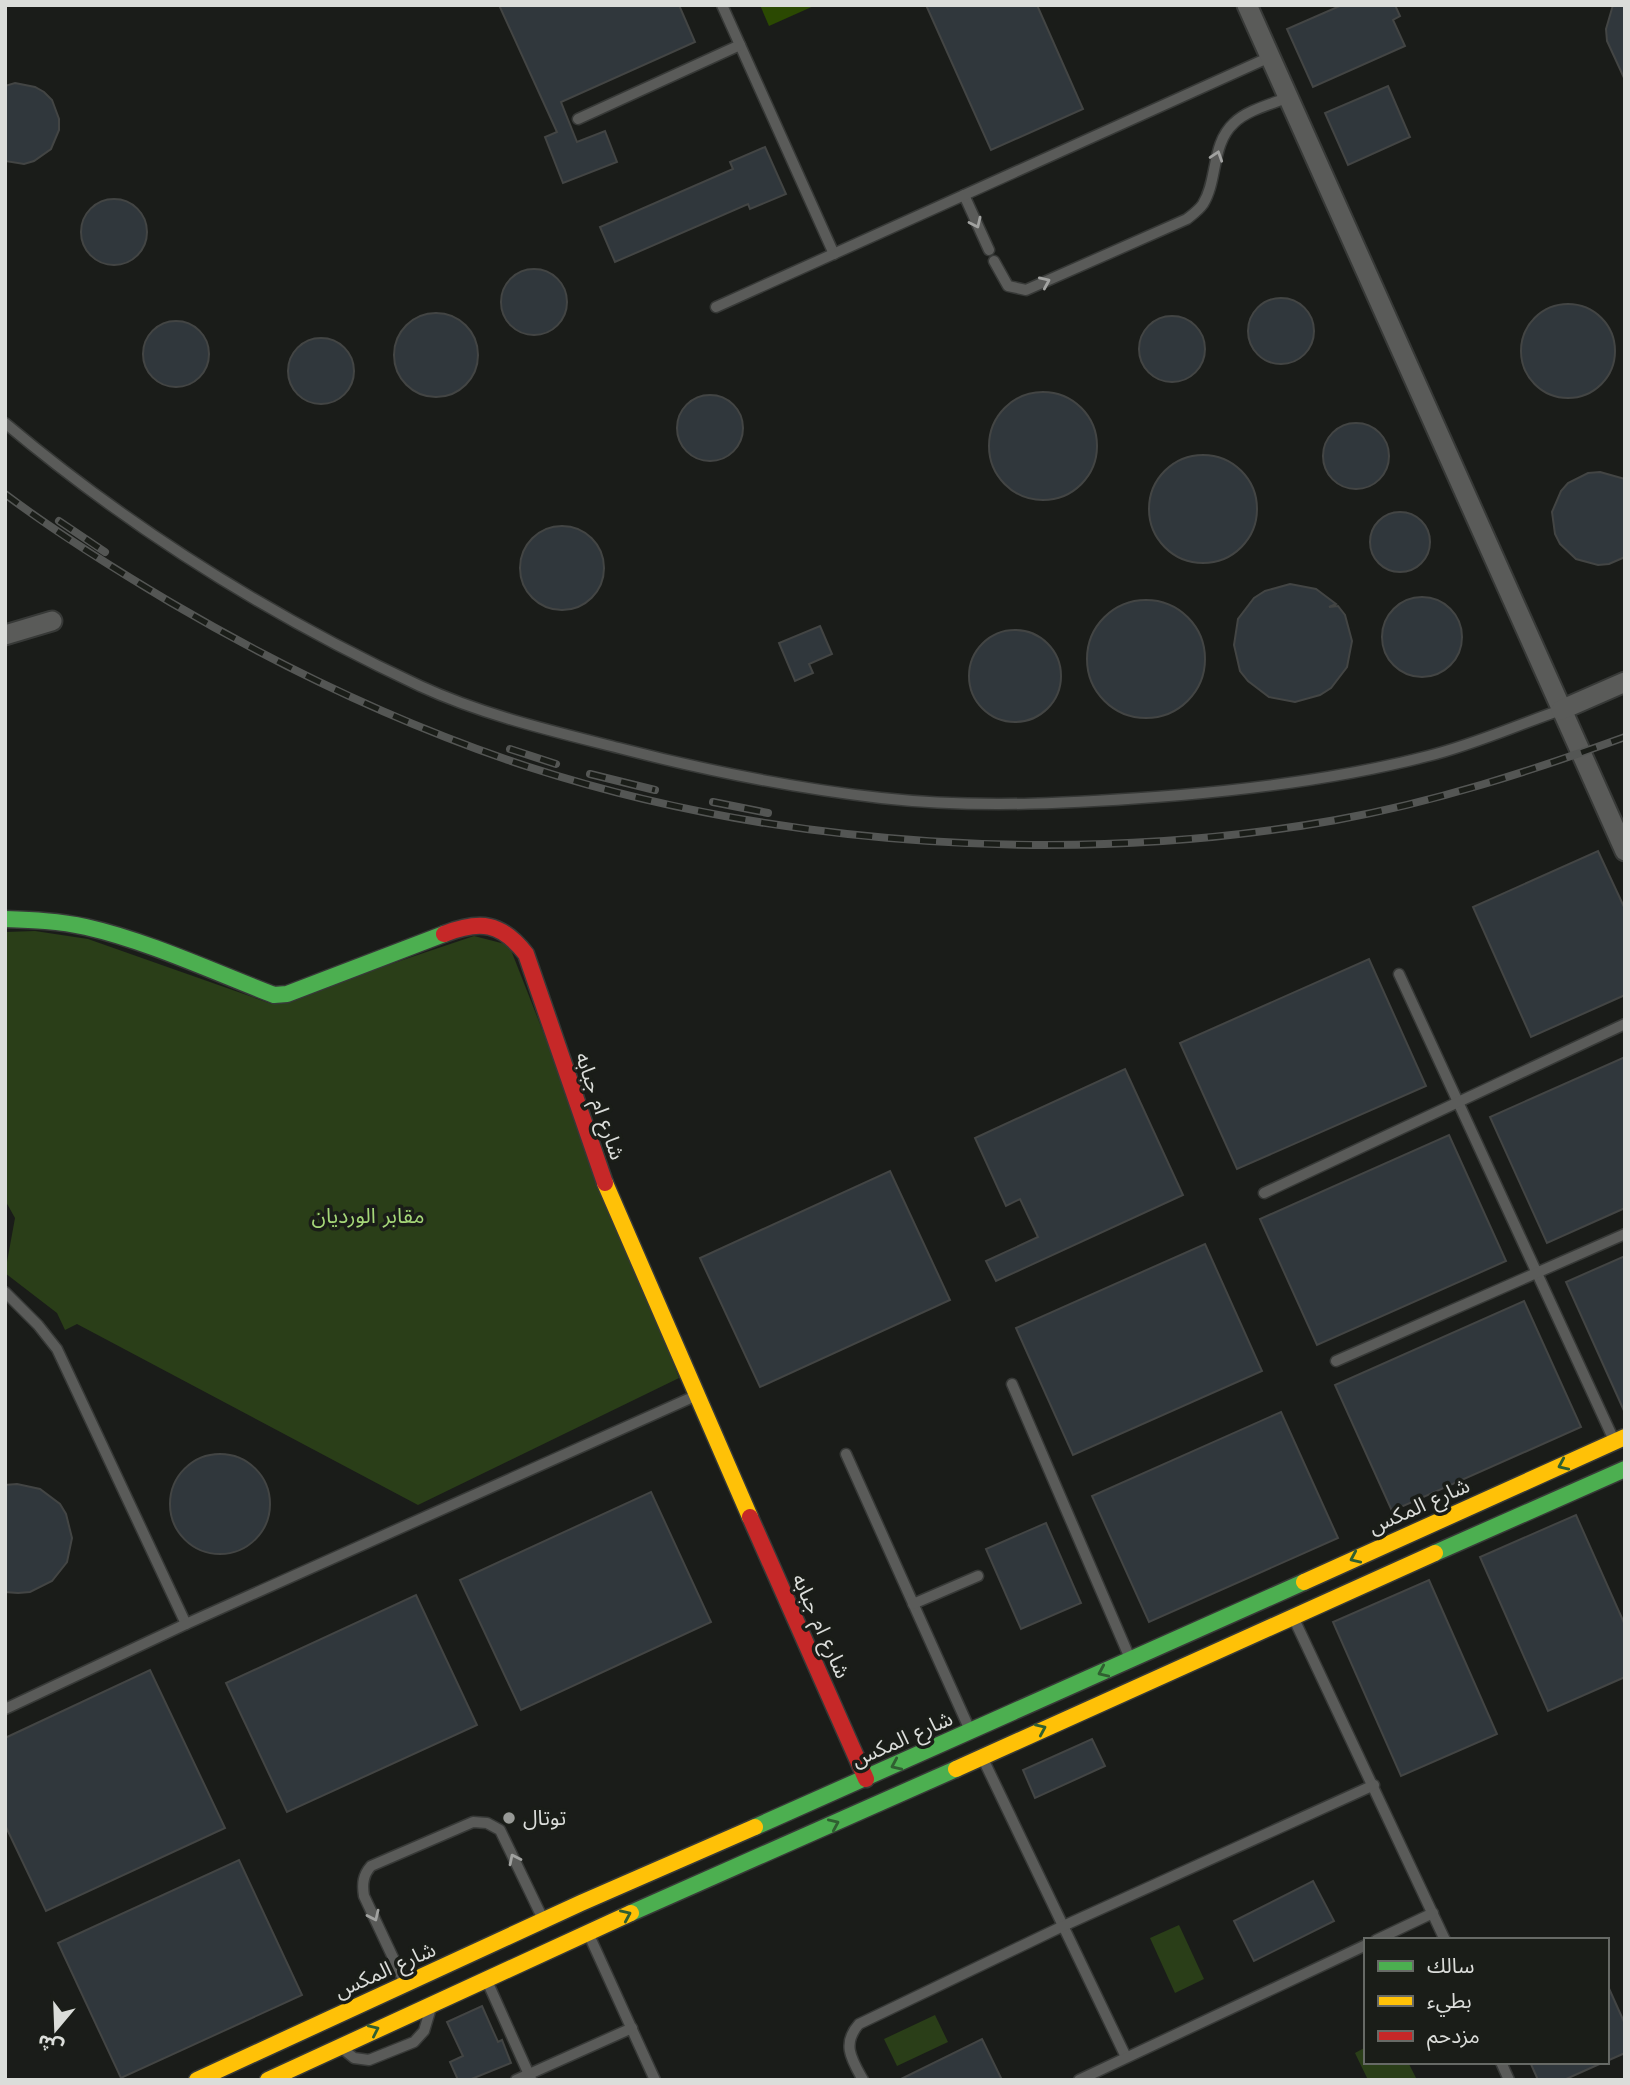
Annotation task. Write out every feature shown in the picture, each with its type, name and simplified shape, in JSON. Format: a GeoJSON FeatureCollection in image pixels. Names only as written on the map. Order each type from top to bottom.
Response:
{"type":"FeatureCollection","features":[{"type":"Feature","properties":{"kind":"main road","name":"شارع ام جبابه"},"geometry":{"type":"LineString","coordinates":[[5,919],[38,920],[86,928],[138,943],[274,995],[287,994],[467,925],[485,924],[502,929],[516,939],[526,954],[606,1185],[696,1396],[866,1779]]}},
{"type":"Feature","properties":{"kind":"main road","name":"شارع المكس"},"geometry":{"type":"LineString","coordinates":[[197,2080],[544,1921],[971,1732],[1619,1439]]}},
{"type":"Feature","properties":{"kind":"main road"},"geometry":{"type":"LineString","coordinates":[[267,2047],[274,2077],[308,2067],[341,2046],[588,1931],[874,1806],[1625,1469]]}},
{"type":"Feature","properties":{"kind":"street"},"geometry":{"type":"LineString","coordinates":[[1247,5],[1625,851]]}},
{"type":"Feature","properties":{"kind":"street"},"geometry":{"type":"LineString","coordinates":[[5,635],[52,621]]}},
{"type":"Feature","properties":{"kind":"street"},"geometry":{"type":"LineString","coordinates":[[1561,710],[1625,682]]}},
{"type":"Feature","properties":{"kind":"lane"},"geometry":{"type":"LineString","coordinates":[[722,5],[834,254]]}},
{"type":"Feature","properties":{"kind":"lane"},"geometry":{"type":"LineString","coordinates":[[578,119],[740,45]]}},
{"type":"Feature","properties":{"kind":"lane"},"geometry":{"type":"LineString","coordinates":[[716,307],[1270,57]]}},
{"type":"Feature","properties":{"kind":"lane"},"geometry":{"type":"LineString","coordinates":[[994,261],[1007,286],[1026,290],[1186,219],[1201,207],[1210,190],[1223,139],[1233,123],[1289,97]]}},
{"type":"Feature","properties":{"kind":"lane"},"geometry":{"type":"LineString","coordinates":[[964,195],[989,250]]}},
{"type":"Feature","properties":{"kind":"lane"},"geometry":{"type":"LineString","coordinates":[[5,423],[83,485],[152,534],[267,606],[421,686],[475,708],[545,729],[719,772],[881,798],[1017,803],[1131,800],[1234,792],[1391,765],[1432,755],[1561,710]]}},
{"type":"Feature","properties":{"kind":"lane"},"geometry":{"type":"LineString","coordinates":[[1399,974],[1537,1273],[1619,1439]]}},
{"type":"Feature","properties":{"kind":"lane"},"geometry":{"type":"LineString","coordinates":[[1265,1193],[1625,1024]]}},
{"type":"Feature","properties":{"kind":"lane"},"geometry":{"type":"LineString","coordinates":[[1336,1361],[1625,1234]]}},
{"type":"Feature","properties":{"kind":"lane"},"geometry":{"type":"LineString","coordinates":[[5,1292],[38,1325],[57,1349],[186,1624]]}},
{"type":"Feature","properties":{"kind":"lane"},"geometry":{"type":"LineString","coordinates":[[1012,1384],[1130,1660]]}},
{"type":"Feature","properties":{"kind":"lane"},"geometry":{"type":"LineString","coordinates":[[5,1709],[186,1624],[696,1396]]}},
{"type":"Feature","properties":{"kind":"lane"},"geometry":{"type":"LineString","coordinates":[[846,1454],[971,1732]]}},
{"type":"Feature","properties":{"kind":"lane"},"geometry":{"type":"LineString","coordinates":[[913,1604],[978,1576]]}},
{"type":"Feature","properties":{"kind":"lane"},"geometry":{"type":"LineString","coordinates":[[1293,1616],[1444,1938]]}},
{"type":"Feature","properties":{"kind":"lane"},"geometry":{"type":"LineString","coordinates":[[981,1756],[1061,1927],[1126,2057]]}},
{"type":"Feature","properties":{"kind":"lane"},"geometry":{"type":"LineString","coordinates":[[863,2080],[850,2055],[849,2046],[850,2036],[859,2024],[1061,1927],[1374,1785]]}},
{"type":"Feature","properties":{"kind":"lane"},"geometry":{"type":"LineString","coordinates":[[406,1984],[365,1896],[363,1881],[365,1872],[371,1866],[473,1822],[487,1823],[500,1830],[544,1921]]}},
{"type":"Feature","properties":{"kind":"lane"},"geometry":{"type":"LineString","coordinates":[[1380,1938],[1433,1913]]}},
{"type":"Feature","properties":{"kind":"lane"},"geometry":{"type":"LineString","coordinates":[[588,1931],[655,2080]]}},
{"type":"Feature","properties":{"kind":"lane"},"geometry":{"type":"LineString","coordinates":[[1079,2080],[1364,1946]]}},
{"type":"Feature","properties":{"kind":"lane"},"geometry":{"type":"LineString","coordinates":[[485,1978],[530,2077]]}},
{"type":"Feature","properties":{"kind":"lane"},"geometry":{"type":"LineString","coordinates":[[341,2046],[346,2054],[354,2059],[369,2060],[414,2042],[427,2025],[431,2004]]}},
{"type":"Feature","properties":{"kind":"lane"},"geometry":{"type":"LineString","coordinates":[[516,2080],[530,2077],[632,2028]]}},
{"type":"Feature","properties":{"kind":"lane"},"geometry":{"type":"LineString","coordinates":[[1502,2064],[1509,2080]]}},
{"type":"Feature","properties":{"kind":"green space","name":"مقابر الورديان"},"geometry":{"type":"Polygon","coordinates":[[[35,931],[88,939],[272,1004],[474,936],[509,945],[679,1378],[418,1505],[77,1324],[65,1330],[57,1313],[5,1273],[15,1218],[5,1200],[5,932],[35,931]]]}},
{"type":"Feature","properties":{"kind":"green space"},"geometry":{"type":"Polygon","coordinates":[[[1179,1925],[1204,1979],[1175,1993],[1150,1938],[1179,1925]]]}},
{"type":"Feature","properties":{"kind":"green space"},"geometry":{"type":"Polygon","coordinates":[[[935,2015],[948,2042],[897,2066],[884,2039],[935,2015]]]}},
{"type":"Feature","properties":{"kind":"green space"},"geometry":{"type":"Polygon","coordinates":[[[1364,2048],[1364,2064],[1409,2064],[1417,2080],[1368,2080],[1355,2053],[1364,2048]]]}},
{"type":"Feature","properties":{"kind":"shaded area"},"geometry":{"type":"Polygon","coordinates":[[[760,5],[816,5],[769,26],[760,5]]]}},
{"type":"Feature","properties":{"kind":"building"},"geometry":{"type":"Polygon","coordinates":[[[499,5],[679,5],[695,42],[561,102],[577,142],[605,131],[617,162],[563,183],[545,137],[557,132],[499,5]]]}},
{"type":"Feature","properties":{"kind":"building"},"geometry":{"type":"Polygon","coordinates":[[[926,5],[1037,5],[1083,109],[991,150],[926,5]]]}},
{"type":"Feature","properties":{"kind":"building"},"geometry":{"type":"Polygon","coordinates":[[[1342,5],[1395,5],[1400,16],[1393,20],[1405,46],[1313,87],[1287,29],[1342,5]]]}},
{"type":"Feature","properties":{"kind":"building"},"geometry":{"type":"Polygon","coordinates":[[[1613,5],[1625,5],[1625,80],[1607,41],[1606,29],[1613,5]]]}},
{"type":"Feature","properties":{"kind":"building"},"geometry":{"type":"Polygon","coordinates":[[[15,83],[35,87],[44,92],[52,100],[59,119],[59,130],[51,149],[34,161],[24,164],[5,161],[5,86],[15,83]]]}},
{"type":"Feature","properties":{"kind":"building"},"geometry":{"type":"Polygon","coordinates":[[[1388,86],[1410,137],[1348,165],[1325,113],[1388,86]]]}},
{"type":"Feature","properties":{"kind":"building"},"geometry":{"type":"Polygon","coordinates":[[[765,147],[786,194],[750,209],[748,204],[615,262],[600,227],[733,169],[730,162],[765,147]]]}},
{"type":"Feature","properties":{"kind":"building"},"geometry":{"type":"Polygon","coordinates":[[[114,199],[127,202],[137,209],[144,219],[147,232],[144,245],[137,255],[127,262],[114,265],[101,262],[91,255],[84,245],[81,232],[84,219],[91,209],[101,202],[114,199]]]}},
{"type":"Feature","properties":{"kind":"building"},"geometry":{"type":"Polygon","coordinates":[[[534,269],[547,272],[557,279],[564,289],[567,302],[564,315],[557,325],[547,332],[534,335],[521,332],[511,325],[504,315],[501,302],[504,289],[511,279],[521,272],[534,269]]]}},
{"type":"Feature","properties":{"kind":"building"},"geometry":{"type":"Polygon","coordinates":[[[1281,298],[1304,308],[1314,331],[1304,354],[1281,364],[1258,354],[1248,331],[1258,308],[1281,298]]]}},
{"type":"Feature","properties":{"kind":"building"},"geometry":{"type":"Polygon","coordinates":[[[1568,304],[1586,308],[1601,318],[1611,333],[1615,351],[1611,369],[1601,384],[1586,394],[1568,398],[1550,394],[1535,384],[1525,369],[1521,351],[1525,333],[1535,318],[1550,308],[1568,304]]]}},
{"type":"Feature","properties":{"kind":"building"},"geometry":{"type":"Polygon","coordinates":[[[436,313],[452,316],[466,325],[475,339],[478,355],[475,371],[466,385],[452,394],[436,397],[420,394],[406,385],[397,371],[394,355],[397,339],[406,325],[420,316],[436,313]]]}},
{"type":"Feature","properties":{"kind":"building"},"geometry":{"type":"Polygon","coordinates":[[[1172,316],[1185,319],[1195,326],[1202,336],[1205,349],[1202,362],[1195,372],[1185,379],[1172,382],[1159,379],[1149,372],[1142,362],[1139,349],[1142,336],[1149,326],[1159,319],[1172,316]]]}},
{"type":"Feature","properties":{"kind":"building"},"geometry":{"type":"Polygon","coordinates":[[[176,321],[189,324],[199,331],[206,341],[209,354],[206,367],[199,377],[189,384],[176,387],[163,384],[153,377],[146,367],[143,354],[146,341],[153,331],[163,324],[176,321]]]}},
{"type":"Feature","properties":{"kind":"building"},"geometry":{"type":"Polygon","coordinates":[[[321,338],[334,341],[344,348],[351,358],[354,371],[351,384],[344,394],[334,401],[321,404],[308,401],[298,394],[291,384],[288,371],[291,358],[298,348],[308,341],[321,338]]]}},
{"type":"Feature","properties":{"kind":"building"},"geometry":{"type":"Polygon","coordinates":[[[1043,392],[1064,396],[1081,408],[1093,425],[1097,446],[1093,467],[1081,484],[1064,496],[1043,500],[1022,496],[1005,484],[993,467],[989,446],[993,425],[1005,408],[1022,396],[1043,392]]]}},
{"type":"Feature","properties":{"kind":"building"},"geometry":{"type":"Polygon","coordinates":[[[710,395],[723,398],[733,405],[740,415],[743,428],[740,441],[733,451],[723,458],[710,461],[697,458],[687,451],[680,441],[677,428],[680,415],[687,405],[697,398],[710,395]]]}},
{"type":"Feature","properties":{"kind":"building"},"geometry":{"type":"Polygon","coordinates":[[[1356,423],[1369,426],[1379,433],[1386,443],[1389,456],[1386,469],[1379,479],[1369,486],[1356,489],[1343,486],[1333,479],[1326,469],[1323,456],[1326,443],[1333,433],[1343,426],[1356,423]]]}},
{"type":"Feature","properties":{"kind":"building"},"geometry":{"type":"Polygon","coordinates":[[[1203,455],[1224,459],[1241,471],[1253,488],[1257,509],[1253,530],[1241,547],[1224,559],[1203,563],[1182,559],[1165,547],[1153,530],[1149,509],[1153,488],[1165,471],[1182,459],[1203,455]]]}},
{"type":"Feature","properties":{"kind":"building"},"geometry":{"type":"Polygon","coordinates":[[[1600,472],[1625,479],[1625,557],[1609,564],[1598,565],[1576,559],[1560,544],[1555,534],[1552,512],[1561,491],[1568,483],[1588,473],[1600,472]]]}},
{"type":"Feature","properties":{"kind":"building"},"geometry":{"type":"Polygon","coordinates":[[[1400,512],[1421,521],[1430,542],[1421,563],[1400,572],[1379,563],[1370,542],[1379,521],[1400,512]]]}},
{"type":"Feature","properties":{"kind":"building"},"geometry":{"type":"Polygon","coordinates":[[[562,526],[578,529],[592,538],[601,552],[604,568],[601,584],[592,598],[578,607],[562,610],[546,607],[532,598],[523,584],[520,568],[523,552],[532,538],[546,529],[562,526]]]}},
{"type":"Feature","properties":{"kind":"building"},"geometry":{"type":"Polygon","coordinates":[[[1290,584],[1316,589],[1336,604],[1329,607],[1338,606],[1345,615],[1352,641],[1347,667],[1331,688],[1320,695],[1295,702],[1269,697],[1248,681],[1240,671],[1234,645],[1238,619],[1254,598],[1265,591],[1290,584]]]}},
{"type":"Feature","properties":{"kind":"building"},"geometry":{"type":"Polygon","coordinates":[[[1422,597],[1437,600],[1450,609],[1459,622],[1462,637],[1459,652],[1450,665],[1437,674],[1422,677],[1407,674],[1394,665],[1385,652],[1382,637],[1385,622],[1394,609],[1407,600],[1422,597]]]}},
{"type":"Feature","properties":{"kind":"building"},"geometry":{"type":"Polygon","coordinates":[[[1146,600],[1157,601],[1179,610],[1195,626],[1204,648],[1204,670],[1195,692],[1179,708],[1157,717],[1146,718],[1135,717],[1113,708],[1097,692],[1088,670],[1087,659],[1088,648],[1097,626],[1113,610],[1135,601],[1146,600]]]}},
{"type":"Feature","properties":{"kind":"building"},"geometry":{"type":"Polygon","coordinates":[[[820,626],[832,654],[809,664],[813,673],[795,681],[779,643],[820,626]]]}},
{"type":"Feature","properties":{"kind":"building"},"geometry":{"type":"Polygon","coordinates":[[[1015,630],[1033,633],[1048,643],[1058,658],[1061,676],[1058,694],[1048,709],[1033,719],[1015,722],[997,719],[982,709],[972,694],[969,676],[972,658],[982,643],[997,633],[1015,630]]]}},
{"type":"Feature","properties":{"kind":"building"},"geometry":{"type":"Polygon","coordinates":[[[1598,851],[1625,909],[1625,995],[1531,1037],[1473,907],[1598,851]]]}},
{"type":"Feature","properties":{"kind":"building"},"geometry":{"type":"Polygon","coordinates":[[[1369,959],[1426,1086],[1237,1169],[1180,1043],[1369,959]]]}},
{"type":"Feature","properties":{"kind":"building"},"geometry":{"type":"Polygon","coordinates":[[[1625,1057],[1625,1208],[1547,1243],[1490,1117],[1625,1057]]]}},
{"type":"Feature","properties":{"kind":"building"},"geometry":{"type":"Polygon","coordinates":[[[1125,1069],[1183,1195],[996,1281],[986,1261],[1038,1237],[1020,1199],[1006,1206],[975,1138],[1125,1069]]]}},
{"type":"Feature","properties":{"kind":"building"},"geometry":{"type":"Polygon","coordinates":[[[1449,1135],[1506,1261],[1317,1345],[1260,1219],[1449,1135]]]}},
{"type":"Feature","properties":{"kind":"building"},"geometry":{"type":"Polygon","coordinates":[[[890,1171],[950,1300],[760,1387],[700,1258],[890,1171]]]}},
{"type":"Feature","properties":{"kind":"building"},"geometry":{"type":"Polygon","coordinates":[[[1205,1244],[1262,1371],[1073,1455],[1016,1328],[1205,1244]]]}},
{"type":"Feature","properties":{"kind":"building"},"geometry":{"type":"Polygon","coordinates":[[[1625,1256],[1625,1413],[1566,1282],[1625,1256]]]}},
{"type":"Feature","properties":{"kind":"building"},"geometry":{"type":"Polygon","coordinates":[[[1524,1301],[1581,1427],[1392,1511],[1335,1385],[1524,1301]]]}},
{"type":"Feature","properties":{"kind":"building"},"geometry":{"type":"Polygon","coordinates":[[[1281,1412],[1338,1538],[1149,1622],[1092,1496],[1281,1412]]]}},
{"type":"Feature","properties":{"kind":"building"},"geometry":{"type":"Polygon","coordinates":[[[220,1454],[239,1458],[255,1469],[266,1485],[270,1504],[266,1523],[255,1539],[239,1550],[220,1554],[201,1550],[185,1539],[174,1523],[170,1504],[174,1485],[185,1469],[201,1458],[220,1454]]]}},
{"type":"Feature","properties":{"kind":"building"},"geometry":{"type":"Polygon","coordinates":[[[17,1484],[40,1489],[60,1504],[66,1514],[72,1538],[67,1562],[52,1581],[30,1592],[18,1593],[5,1592],[5,1485],[17,1484]]]}},
{"type":"Feature","properties":{"kind":"building"},"geometry":{"type":"Polygon","coordinates":[[[651,1492],[711,1622],[521,1710],[460,1580],[651,1492]]]}},
{"type":"Feature","properties":{"kind":"building"},"geometry":{"type":"Polygon","coordinates":[[[1576,1515],[1625,1625],[1625,1677],[1548,1711],[1480,1557],[1576,1515]]]}},
{"type":"Feature","properties":{"kind":"building"},"geometry":{"type":"Polygon","coordinates":[[[1046,1523],[1081,1603],[1021,1629],[986,1549],[1046,1523]]]}},
{"type":"Feature","properties":{"kind":"building"},"geometry":{"type":"Polygon","coordinates":[[[1429,1580],[1497,1734],[1401,1776],[1333,1622],[1429,1580]]]}},
{"type":"Feature","properties":{"kind":"building"},"geometry":{"type":"Polygon","coordinates":[[[416,1595],[477,1725],[287,1812],[226,1683],[416,1595]]]}},
{"type":"Feature","properties":{"kind":"building"},"geometry":{"type":"Polygon","coordinates":[[[150,1670],[225,1828],[46,1911],[5,1825],[5,1738],[150,1670]]]}},
{"type":"Feature","properties":{"kind":"building"},"geometry":{"type":"Polygon","coordinates":[[[1092,1739],[1105,1766],[1035,1798],[1023,1770],[1092,1739]]]}},
{"type":"Feature","properties":{"kind":"building"},"geometry":{"type":"Polygon","coordinates":[[[239,1860],[302,1995],[121,2078],[58,1943],[239,1860]]]}},
{"type":"Feature","properties":{"kind":"building"},"geometry":{"type":"Polygon","coordinates":[[[1313,1881],[1334,1921],[1254,1961],[1234,1921],[1313,1881]]]}},
{"type":"Feature","properties":{"kind":"building"},"geometry":{"type":"Polygon","coordinates":[[[1609,1988],[1625,2024],[1625,2053],[1609,2060],[1609,1988]]]}},
{"type":"Feature","properties":{"kind":"building"},"geometry":{"type":"Polygon","coordinates":[[[482,2006],[498,2042],[502,2040],[511,2063],[469,2080],[458,2080],[450,2062],[463,2056],[447,2022],[482,2006]]]}},
{"type":"Feature","properties":{"kind":"building"},"geometry":{"type":"Polygon","coordinates":[[[982,2039],[1002,2080],[899,2080],[982,2039]]]}},
{"type":"Feature","properties":{"kind":"building"},"geometry":{"type":"Polygon","coordinates":[[[1531,2064],[1600,2064],[1564,2080],[1538,2080],[1531,2064]]]}},
{"type":"Feature","properties":{"kind":"railway"},"geometry":{"type":"LineString","coordinates":[[5,494],[86,550],[213,627],[345,694],[436,733],[529,767],[625,794],[724,816],[826,831],[930,841],[1033,845],[1136,843],[1238,834],[1373,813],[1446,795],[1625,737]]}},
{"type":"Feature","properties":{"kind":"railway"},"geometry":{"type":"LineString","coordinates":[[59,521],[105,552]]}},
{"type":"Feature","properties":{"kind":"railway"},"geometry":{"type":"LineString","coordinates":[[510,749],[556,764]]}},
{"type":"Feature","properties":{"kind":"railway"},"geometry":{"type":"LineString","coordinates":[[590,774],[655,790]]}},
{"type":"Feature","properties":{"kind":"railway"},"geometry":{"type":"LineString","coordinates":[[713,802],[768,813]]}},
{"type":"Feature","properties":{"kind":"traffic: fast"},"geometry":{"type":"LineString","coordinates":[[5,919],[66,923],[109,933],[274,995],[287,994],[444,934]]}},
{"type":"Feature","properties":{"kind":"traffic: fast"},"geometry":{"type":"LineString","coordinates":[[1435,1553],[1625,1469]]}},
{"type":"Feature","properties":{"kind":"traffic: fast"},"geometry":{"type":"LineString","coordinates":[[755,1827],[1304,1582]]}},
{"type":"Feature","properties":{"kind":"traffic: fast"},"geometry":{"type":"LineString","coordinates":[[631,1913],[956,1769]]}},
{"type":"Feature","properties":{"kind":"traffic: slow"},"geometry":{"type":"LineString","coordinates":[[605,1183],[750,1517]]}},
{"type":"Feature","properties":{"kind":"traffic: slow"},"geometry":{"type":"LineString","coordinates":[[1304,1582],[1625,1437]]}},
{"type":"Feature","properties":{"kind":"traffic: slow"},"geometry":{"type":"LineString","coordinates":[[956,1769],[1435,1553]]}},
{"type":"Feature","properties":{"kind":"traffic: slow"},"geometry":{"type":"LineString","coordinates":[[197,2080],[581,1903],[755,1827]]}},
{"type":"Feature","properties":{"kind":"traffic: slow"},"geometry":{"type":"LineString","coordinates":[[268,2080],[631,1913]]}},
{"type":"Feature","properties":{"kind":"traffic: jam"},"geometry":{"type":"LineString","coordinates":[[444,934],[468,927],[489,927],[508,935],[526,954],[605,1183]]}},
{"type":"Feature","properties":{"kind":"traffic: jam"},"geometry":{"type":"LineString","coordinates":[[750,1517],[866,1779]]}},
{"type":"Feature","properties":{"kind":"place","name":"توتال"},"geometry":{"type":"Point","coordinates":[509,1818]}}]}
